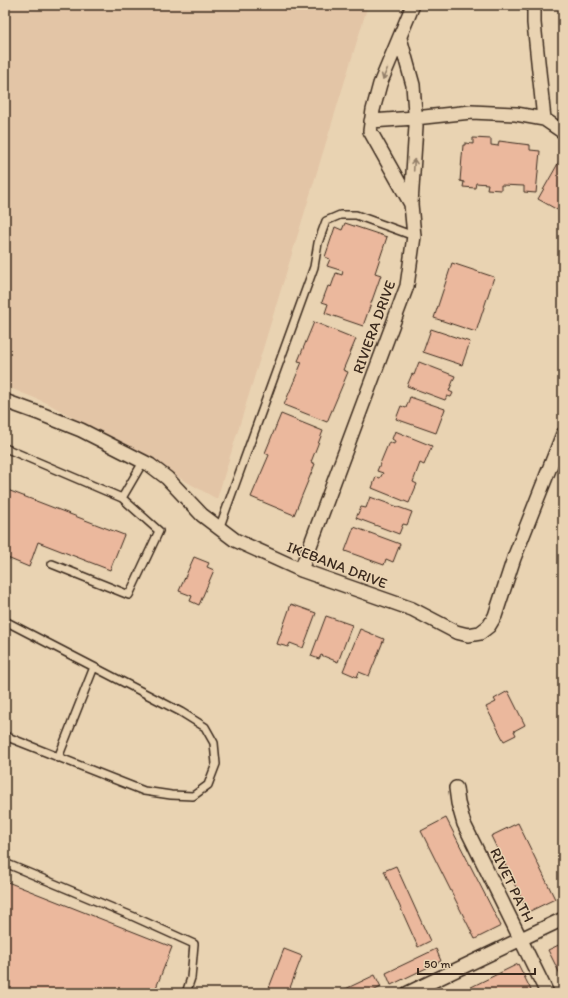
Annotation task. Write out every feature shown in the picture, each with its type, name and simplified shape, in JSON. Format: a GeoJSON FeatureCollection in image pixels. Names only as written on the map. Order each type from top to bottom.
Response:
{"type":"FeatureCollection","features":[{"type":"Feature","properties":{"kind":"street","name":"RIVIERA DRIVE"},"geometry":{"type":"LineString","coordinates":[[301,570],[407,286],[414,236],[411,204],[370,131],[380,84],[413,5]]}},
{"type":"Feature","properties":{"kind":"street"},"geometry":{"type":"LineString","coordinates":[[534,5],[534,23],[544,119]]}},
{"type":"Feature","properties":{"kind":"street"},"geometry":{"type":"LineString","coordinates":[[400,38],[413,85],[415,118],[411,204]]}},
{"type":"Feature","properties":{"kind":"street"},"geometry":{"type":"LineString","coordinates":[[372,121],[470,112],[516,114],[544,119],[563,132]]}},
{"type":"Feature","properties":{"kind":"street","name":"IKEBANA DRIVE"},"geometry":{"type":"LineString","coordinates":[[5,402],[81,430],[150,465],[167,478],[202,515],[235,540],[301,570],[412,609],[456,632],[468,635],[480,633],[489,626],[495,616],[514,558],[563,434]]}},
{"type":"Feature","properties":{"kind":"street","name":"RIVET PATH"},"geometry":{"type":"LineString","coordinates":[[456,788],[458,804],[464,824],[547,993]]}},
{"type":"Feature","properties":{"kind":"street"},"geometry":{"type":"LineString","coordinates":[[408,993],[563,919]]}},
{"type":"Feature","properties":{"kind":"lane"},"geometry":{"type":"LineString","coordinates":[[219,529],[314,267],[318,243],[326,221],[340,214],[356,215],[414,236]]}},
{"type":"Feature","properties":{"kind":"lane"},"geometry":{"type":"LineString","coordinates":[[5,448],[122,498],[159,531],[130,595],[52,564]]}},
{"type":"Feature","properties":{"kind":"lane"},"geometry":{"type":"LineString","coordinates":[[122,498],[143,462]]}},
{"type":"Feature","properties":{"kind":"lane"},"geometry":{"type":"LineString","coordinates":[[5,621],[181,712],[205,728],[214,743],[216,764],[208,785],[193,796],[171,795],[144,791],[5,736]]}},
{"type":"Feature","properties":{"kind":"lane"},"geometry":{"type":"LineString","coordinates":[[58,758],[94,667]]}},
{"type":"Feature","properties":{"kind":"lane"},"geometry":{"type":"LineString","coordinates":[[5,864],[132,916],[194,944],[191,978],[186,993]]}},
{"type":"Feature","properties":{"kind":"shaded area"},"geometry":{"type":"Polygon","coordinates":[[[5,5],[368,5],[217,499],[47,403],[5,386],[5,5]]]}},
{"type":"Feature","properties":{"kind":"building"},"geometry":{"type":"Polygon","coordinates":[[[473,138],[491,139],[491,145],[498,146],[499,141],[530,145],[530,150],[540,151],[536,193],[524,192],[524,186],[501,185],[501,190],[487,189],[488,184],[476,183],[475,188],[463,187],[464,182],[460,181],[463,145],[465,145],[465,143],[473,144],[473,138]]]}},
{"type":"Feature","properties":{"kind":"building"},"geometry":{"type":"Polygon","coordinates":[[[560,160],[563,162],[563,213],[538,199],[560,160]]]}},
{"type":"Feature","properties":{"kind":"building"},"geometry":{"type":"Polygon","coordinates":[[[345,223],[387,237],[375,273],[381,275],[363,326],[325,313],[328,304],[322,302],[328,286],[331,287],[336,273],[342,275],[343,271],[327,266],[330,259],[325,257],[335,227],[342,230],[345,223]]]}},
{"type":"Feature","properties":{"kind":"building"},"geometry":{"type":"Polygon","coordinates":[[[452,263],[494,277],[476,332],[434,318],[452,263]]]}},
{"type":"Feature","properties":{"kind":"building"},"geometry":{"type":"Polygon","coordinates":[[[314,322],[356,339],[343,370],[348,372],[327,422],[284,405],[302,362],[298,361],[314,322]]]}},
{"type":"Feature","properties":{"kind":"building"},"geometry":{"type":"Polygon","coordinates":[[[431,329],[470,342],[462,365],[423,352],[431,329]]]}},
{"type":"Feature","properties":{"kind":"building"},"geometry":{"type":"Polygon","coordinates":[[[419,362],[455,376],[449,391],[453,393],[451,397],[447,396],[445,400],[407,386],[412,374],[414,375],[419,362]]]}},
{"type":"Feature","properties":{"kind":"building"},"geometry":{"type":"Polygon","coordinates":[[[410,397],[445,409],[436,433],[396,419],[401,406],[406,408],[410,397]]]}},
{"type":"Feature","properties":{"kind":"building"},"geometry":{"type":"Polygon","coordinates":[[[281,414],[323,431],[311,462],[315,464],[294,515],[251,497],[269,455],[265,453],[281,414]]]}},
{"type":"Feature","properties":{"kind":"building"},"geometry":{"type":"Polygon","coordinates":[[[395,431],[432,446],[424,465],[420,463],[413,482],[417,484],[409,503],[372,488],[376,477],[380,478],[383,473],[377,471],[389,442],[394,444],[395,441],[392,439],[395,431]]]}},
{"type":"Feature","properties":{"kind":"building"},"geometry":{"type":"Polygon","coordinates":[[[5,489],[124,535],[110,570],[38,542],[29,567],[5,557],[5,489]]]}},
{"type":"Feature","properties":{"kind":"building"},"geometry":{"type":"Polygon","coordinates":[[[370,497],[412,512],[407,525],[403,524],[399,534],[356,518],[361,507],[366,508],[370,497]]]}},
{"type":"Feature","properties":{"kind":"building"},"geometry":{"type":"Polygon","coordinates":[[[354,527],[400,544],[393,562],[386,559],[384,565],[345,551],[354,527]]]}},
{"type":"Feature","properties":{"kind":"building"},"geometry":{"type":"Polygon","coordinates":[[[194,557],[209,563],[207,567],[214,570],[199,605],[190,601],[192,596],[179,591],[194,557]]]}},
{"type":"Feature","properties":{"kind":"building"},"geometry":{"type":"Polygon","coordinates":[[[291,604],[316,613],[303,648],[290,643],[288,647],[277,644],[291,604]]]}},
{"type":"Feature","properties":{"kind":"building"},"geometry":{"type":"Polygon","coordinates":[[[326,616],[352,625],[338,662],[321,655],[319,659],[311,656],[326,616]]]}},
{"type":"Feature","properties":{"kind":"building"},"geometry":{"type":"Polygon","coordinates":[[[360,629],[384,639],[369,676],[359,672],[357,677],[343,671],[360,629]]]}},
{"type":"Feature","properties":{"kind":"building"},"geometry":{"type":"Polygon","coordinates":[[[508,691],[525,725],[514,731],[516,735],[504,741],[486,707],[496,702],[494,699],[508,691]]]}},
{"type":"Feature","properties":{"kind":"building"},"geometry":{"type":"Polygon","coordinates":[[[446,818],[501,926],[475,939],[421,831],[446,818]]]}},
{"type":"Feature","properties":{"kind":"building"},"geometry":{"type":"Polygon","coordinates":[[[518,823],[555,899],[528,912],[491,836],[518,823]]]}},
{"type":"Feature","properties":{"kind":"building"},"geometry":{"type":"Polygon","coordinates":[[[396,866],[430,941],[418,947],[384,871],[396,866]]]}},
{"type":"Feature","properties":{"kind":"building"},"geometry":{"type":"Polygon","coordinates":[[[5,881],[172,947],[154,993],[5,993],[5,881]]]}},
{"type":"Feature","properties":{"kind":"building"},"geometry":{"type":"Polygon","coordinates":[[[563,943],[563,975],[561,976],[548,950],[563,943]]]}},
{"type":"Feature","properties":{"kind":"building"},"geometry":{"type":"Polygon","coordinates":[[[284,949],[302,956],[288,993],[267,993],[284,949]]]}},
{"type":"Feature","properties":{"kind":"building"},"geometry":{"type":"Polygon","coordinates":[[[436,949],[441,961],[391,985],[386,973],[436,949]]]}},
{"type":"Feature","properties":{"kind":"building"},"geometry":{"type":"Polygon","coordinates":[[[518,964],[531,990],[525,993],[459,993],[518,964]]]}},
{"type":"Feature","properties":{"kind":"building"},"geometry":{"type":"Polygon","coordinates":[[[375,975],[381,987],[369,993],[337,993],[375,975]]]}}]}
